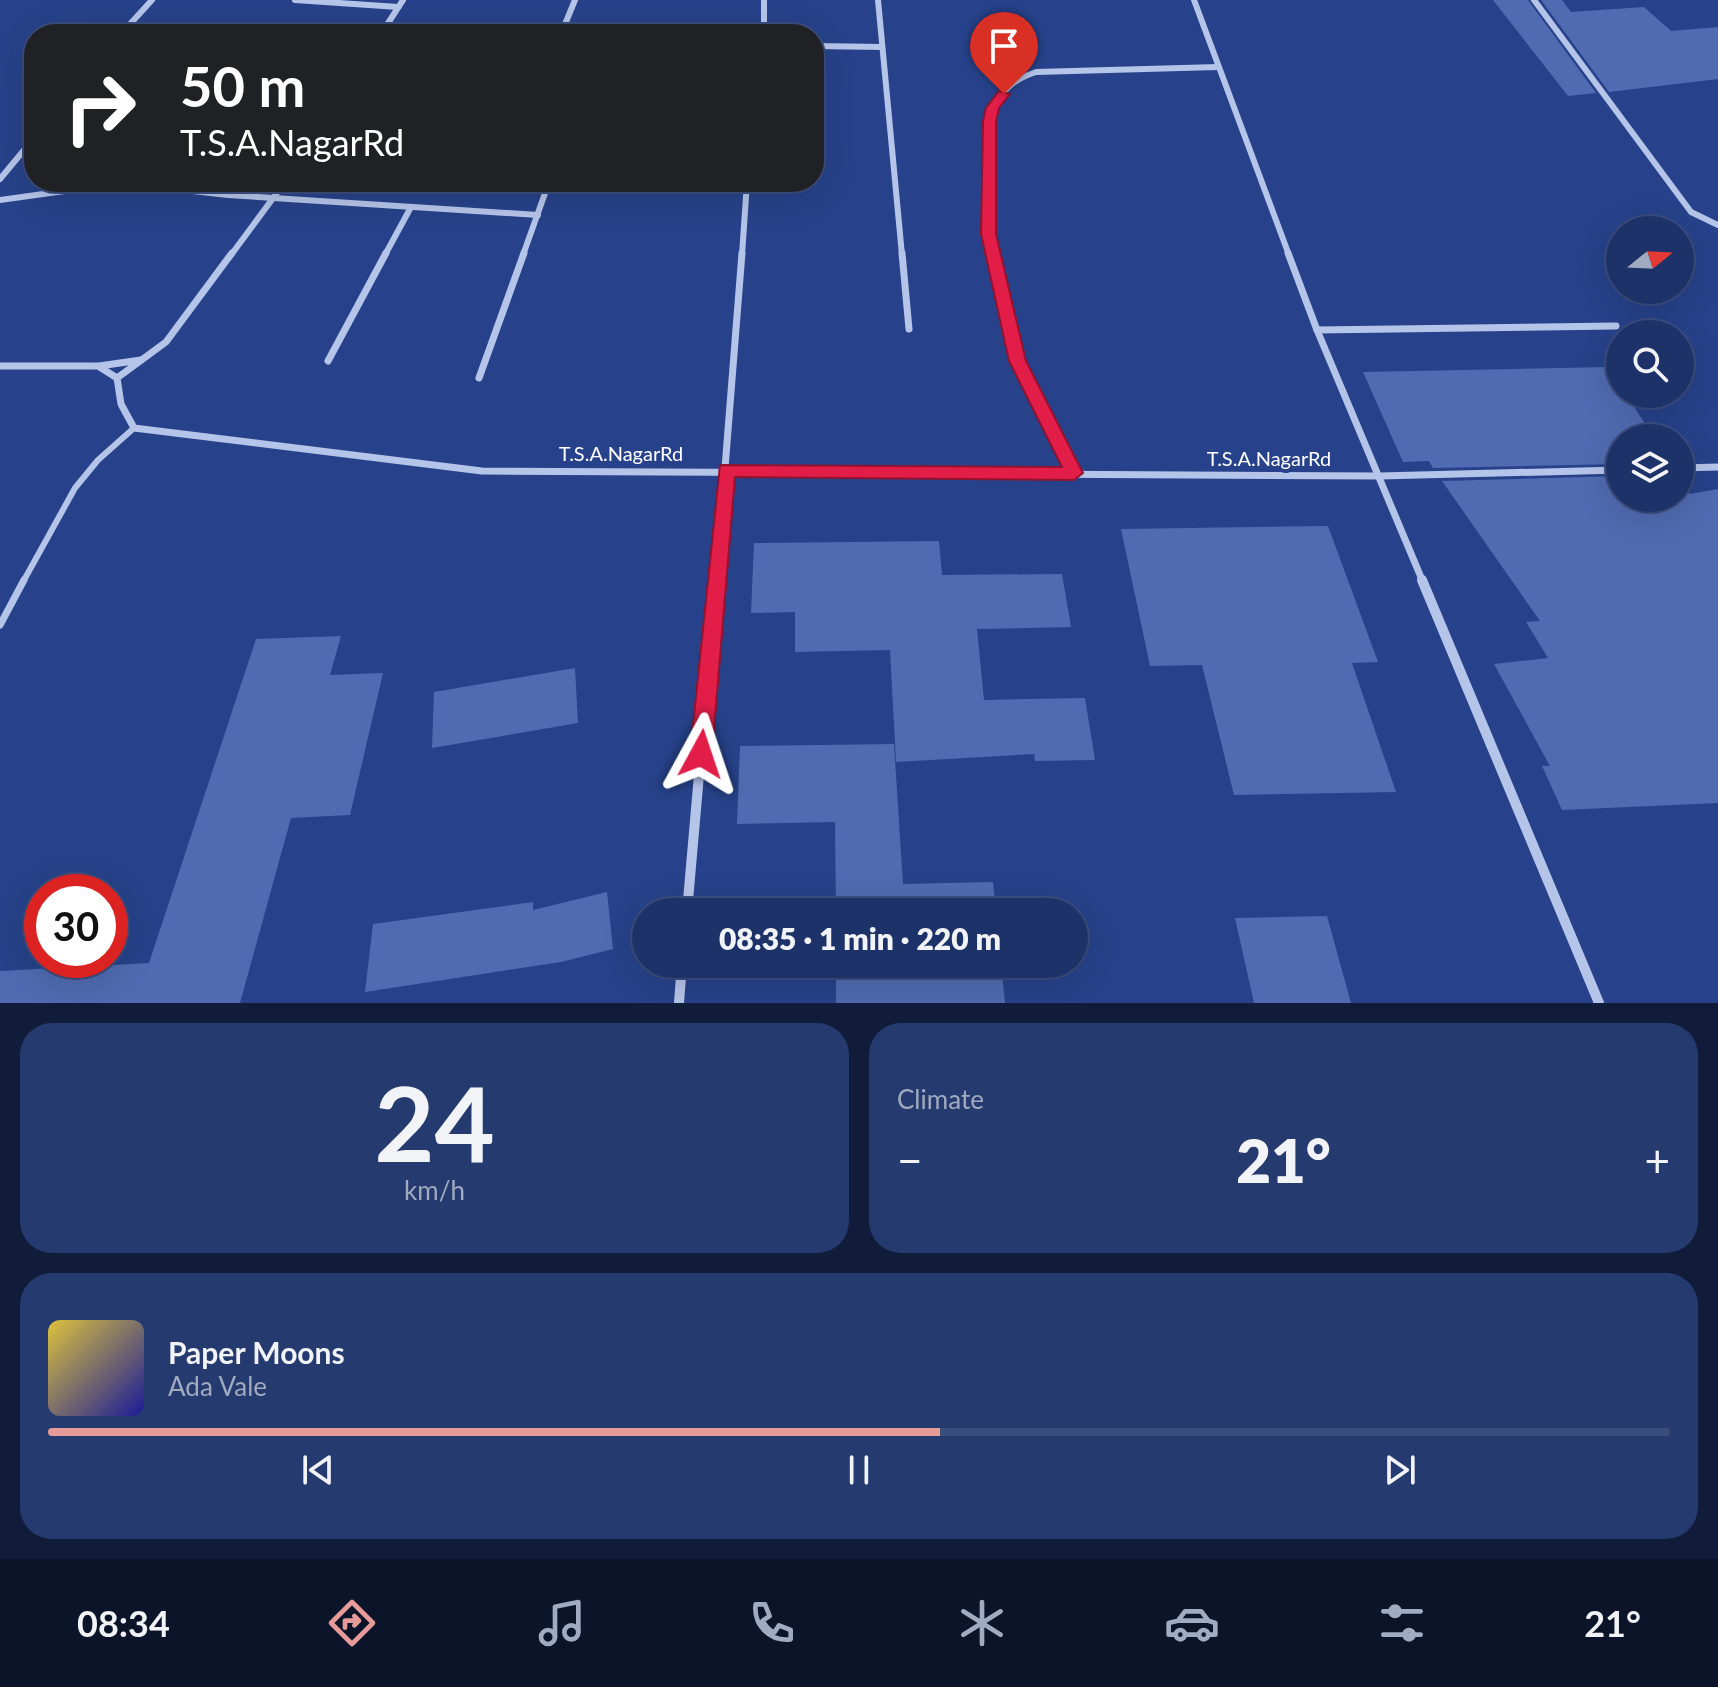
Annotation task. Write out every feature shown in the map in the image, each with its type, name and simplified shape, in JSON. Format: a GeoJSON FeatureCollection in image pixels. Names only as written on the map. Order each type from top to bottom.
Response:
{"type":"FeatureCollection","features":[{"type":"Feature","properties":{"kind":"street"},"geometry":{"type":"LineString","coordinates":[[130,24],[152,0]]}},
{"type":"Feature","properties":{"kind":"street"},"geometry":{"type":"LineString","coordinates":[[295,0],[398,7]]}},
{"type":"Feature","properties":{"kind":"street"},"geometry":{"type":"LineString","coordinates":[[387,24],[403,0]]}},
{"type":"Feature","properties":{"kind":"street"},"geometry":{"type":"LineString","coordinates":[[565,24],[575,0]]}},
{"type":"Feature","properties":{"kind":"street"},"geometry":{"type":"LineString","coordinates":[[764,0],[764,24]]}},
{"type":"Feature","properties":{"kind":"street"},"geometry":{"type":"LineString","coordinates":[[878,0],[909,329]]}},
{"type":"Feature","properties":{"kind":"street"},"geometry":{"type":"LineString","coordinates":[[1194,0],[1317,330],[1599,1003]]}},
{"type":"Feature","properties":{"kind":"street"},"geometry":{"type":"LineString","coordinates":[[1534,0],[1691,212],[1718,225]]}},
{"type":"Feature","properties":{"kind":"street"},"geometry":{"type":"LineString","coordinates":[[824,46],[882,47]]}},
{"type":"Feature","properties":{"kind":"street"},"geometry":{"type":"LineString","coordinates":[[1074,473],[1017,361],[989,234],[992,108],[1015,79],[1036,72],[1218,67]]}},
{"type":"Feature","properties":{"kind":"street"},"geometry":{"type":"LineString","coordinates":[[0,179],[24,150]]}},
{"type":"Feature","properties":{"kind":"street"},"geometry":{"type":"LineString","coordinates":[[0,200],[57,192]]}},
{"type":"Feature","properties":{"kind":"street"},"geometry":{"type":"LineString","coordinates":[[213,192],[538,215]]}},
{"type":"Feature","properties":{"kind":"street"},"geometry":{"type":"LineString","coordinates":[[117,378],[166,342],[278,192]]}},
{"type":"Feature","properties":{"kind":"street"},"geometry":{"type":"LineString","coordinates":[[479,378],[546,192]]}},
{"type":"Feature","properties":{"kind":"street"},"geometry":{"type":"LineString","coordinates":[[688,898],[726,470],[746,192]]}},
{"type":"Feature","properties":{"kind":"street"},"geometry":{"type":"LineString","coordinates":[[328,361],[411,207]]}},
{"type":"Feature","properties":{"kind":"street"},"geometry":{"type":"LineString","coordinates":[[1317,330],[1606,326]]}},
{"type":"Feature","properties":{"kind":"street"},"geometry":{"type":"LineString","coordinates":[[0,366],[98,366],[145,359]]}},
{"type":"Feature","properties":{"kind":"street"},"geometry":{"type":"LineString","coordinates":[[98,366],[117,378],[121,404],[134,428]]}},
{"type":"Feature","properties":{"kind":"street","name":"T.S.A.NagarRd"},"geometry":{"type":"LineString","coordinates":[[134,428],[482,471],[1380,476],[1606,470]]}},
{"type":"Feature","properties":{"kind":"street"},"geometry":{"type":"LineString","coordinates":[[1694,468],[1718,467]]}},
{"type":"Feature","properties":{"kind":"street"},"geometry":{"type":"LineString","coordinates":[[679,1003],[681,978]]}},
{"type":"Feature","properties":{"kind":"lane"},"geometry":{"type":"LineString","coordinates":[[0,625],[75,488],[98,460],[134,428]]}},
{"type":"Feature","properties":{"kind":"building"},"geometry":{"type":"Polygon","coordinates":[[[1493,0],[1528,0],[1596,93],[1568,96],[1493,0]]]}},
{"type":"Feature","properties":{"kind":"building"},"geometry":{"type":"Polygon","coordinates":[[[1541,0],[1562,0],[1571,12],[1644,7],[1671,31],[1718,27],[1718,79],[1609,92],[1541,0]]]}},
{"type":"Feature","properties":{"kind":"building"},"geometry":{"type":"Polygon","coordinates":[[[1606,367],[1606,408],[1635,408],[1645,424],[1606,424],[1606,464],[1433,468],[1429,461],[1403,462],[1363,372],[1606,367]]]}},
{"type":"Feature","properties":{"kind":"building"},"geometry":{"type":"Polygon","coordinates":[[[1606,476],[1606,512],[1694,512],[1694,493],[1718,489],[1718,803],[1562,810],[1542,766],[1550,766],[1494,664],[1548,658],[1526,622],[1540,621],[1442,481],[1606,476]]]}},
{"type":"Feature","properties":{"kind":"building"},"geometry":{"type":"Polygon","coordinates":[[[1328,526],[1378,662],[1352,663],[1396,792],[1234,795],[1202,665],[1150,666],[1121,529],[1328,526]]]}},
{"type":"Feature","properties":{"kind":"building"},"geometry":{"type":"Polygon","coordinates":[[[939,541],[942,575],[1062,574],[1071,627],[977,629],[984,700],[1085,698],[1095,760],[1035,761],[1034,754],[896,762],[890,650],[795,652],[795,612],[751,613],[754,543],[939,541]]]}},
{"type":"Feature","properties":{"kind":"building"},"geometry":{"type":"Polygon","coordinates":[[[341,636],[330,675],[383,673],[350,815],[291,818],[240,1003],[0,1003],[0,971],[24,970],[24,978],[128,978],[128,964],[149,963],[256,639],[341,636]]]}},
{"type":"Feature","properties":{"kind":"building"},"geometry":{"type":"Polygon","coordinates":[[[575,668],[578,723],[432,748],[434,692],[575,668]]]}},
{"type":"Feature","properties":{"kind":"building"},"geometry":{"type":"Polygon","coordinates":[[[894,744],[903,884],[993,882],[995,898],[836,898],[835,822],[737,824],[740,746],[894,744]]]}},
{"type":"Feature","properties":{"kind":"building"},"geometry":{"type":"Polygon","coordinates":[[[607,892],[613,949],[561,962],[365,992],[373,924],[533,902],[533,910],[607,892]]]}},
{"type":"Feature","properties":{"kind":"building"},"geometry":{"type":"Polygon","coordinates":[[[1327,916],[1351,1003],[1254,1003],[1235,918],[1327,916]]]}},
{"type":"Feature","properties":{"kind":"building"},"geometry":{"type":"Polygon","coordinates":[[[836,978],[1002,978],[1005,1003],[836,1003],[836,978]]]}},
{"type":"Feature","properties":{"kind":"route"},"geometry":{"type":"LineString","coordinates":[[701,754],[726,470],[1074,473],[1017,361],[989,234],[990,121],[992,108],[1004,94]]}}]}
